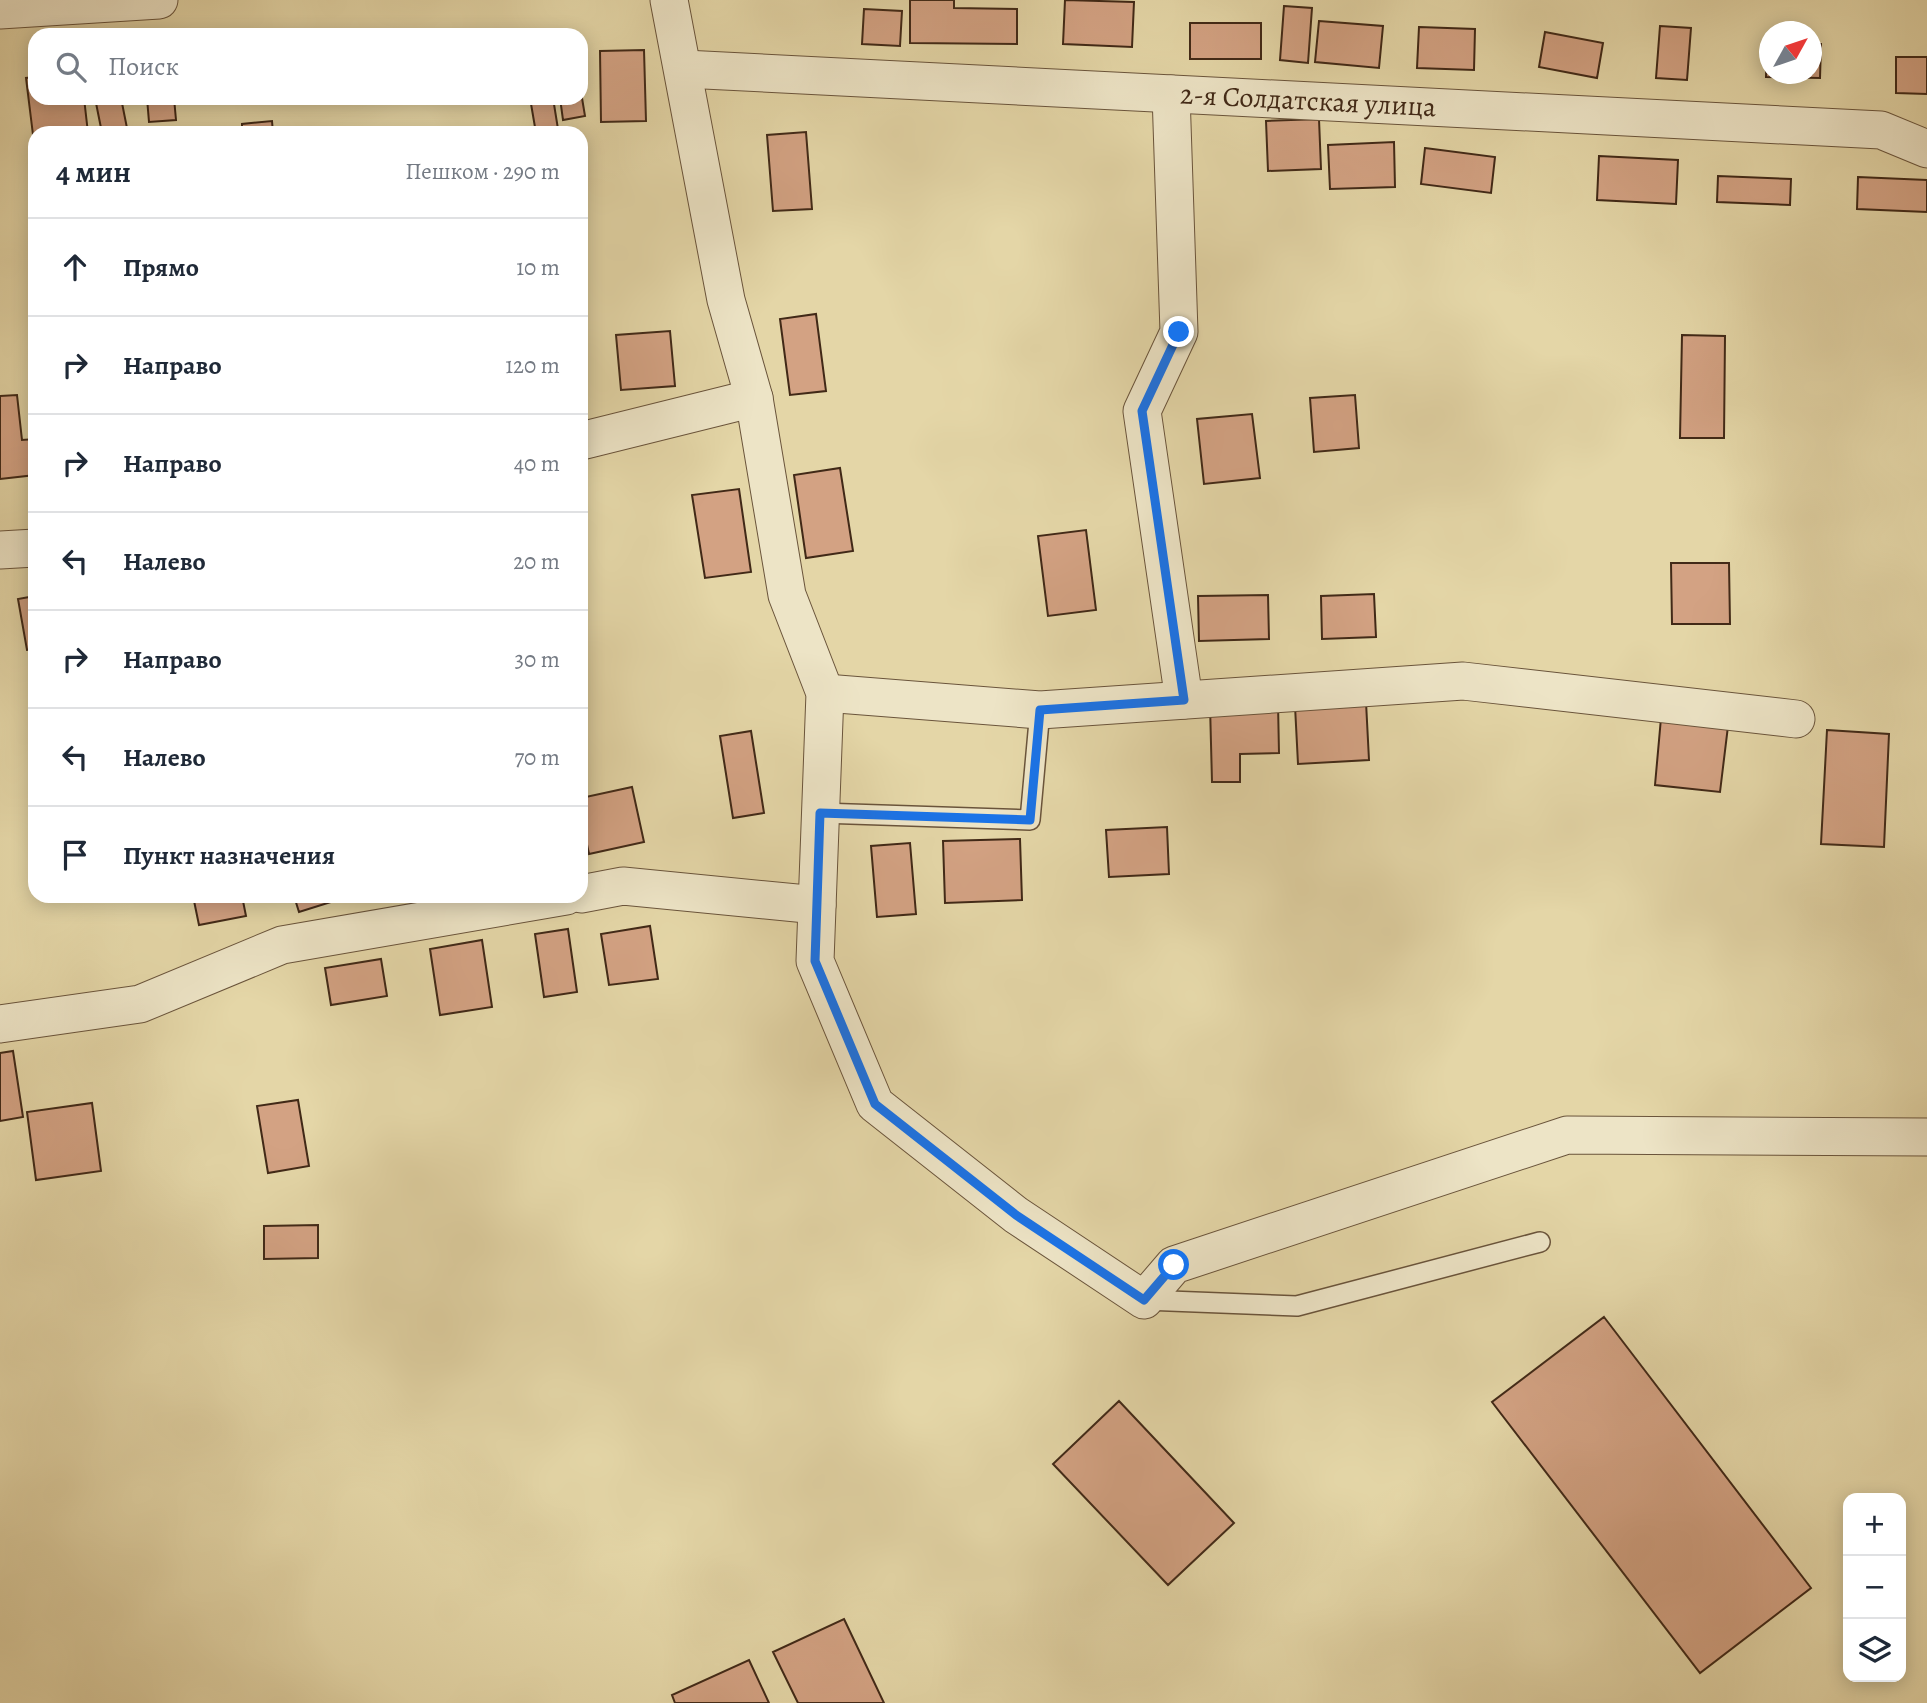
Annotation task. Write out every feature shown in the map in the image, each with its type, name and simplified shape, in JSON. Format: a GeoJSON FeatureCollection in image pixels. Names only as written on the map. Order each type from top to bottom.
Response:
{"type":"FeatureCollection","features":[{"type":"Feature","properties":{"kind":"street"},"geometry":{"type":"LineString","coordinates":[[0,10],[159,0]]}},
{"type":"Feature","properties":{"kind":"street"},"geometry":{"type":"LineString","coordinates":[[670,0],[726,300],[754,398],[786,595],[825,693],[815,961],[875,1104],[1016,1215],[1144,1300],[1174,1265],[1567,1135],[1927,1137]]}},
{"type":"Feature","properties":{"kind":"street","name":"2-я Солдатская улица"},"geometry":{"type":"LineString","coordinates":[[684,69],[1881,131],[1927,149]]}},
{"type":"Feature","properties":{"kind":"street"},"geometry":{"type":"LineString","coordinates":[[1171,94],[1179,332],[1142,411],[1184,700]]}},
{"type":"Feature","properties":{"kind":"street"},"geometry":{"type":"LineString","coordinates":[[588,438],[754,398]]}},
{"type":"Feature","properties":{"kind":"street"},"geometry":{"type":"LineString","coordinates":[[0,550],[28,548]]}},
{"type":"Feature","properties":{"kind":"street"},"geometry":{"type":"LineString","coordinates":[[825,693],[1040,710],[1463,681],[1796,719]]}},
{"type":"Feature","properties":{"kind":"street"},"geometry":{"type":"LineString","coordinates":[[588,893],[623,886],[817,905]]}},
{"type":"Feature","properties":{"kind":"street"},"geometry":{"type":"LineString","coordinates":[[0,1024],[140,1004],[282,945],[525,903]]}},
{"type":"Feature","properties":{"kind":"lane"},"geometry":{"type":"LineString","coordinates":[[820,813],[1030,820],[1040,710]]}},
{"type":"Feature","properties":{"kind":"lane"},"geometry":{"type":"LineString","coordinates":[[1144,1300],[1297,1306],[1539,1242]]}},
{"type":"Feature","properties":{"kind":"building"},"geometry":{"type":"Polygon","coordinates":[[[910,0],[954,0],[954,8],[1017,9],[1017,44],[910,43],[910,0]]]}},
{"type":"Feature","properties":{"kind":"building"},"geometry":{"type":"Polygon","coordinates":[[[1065,0],[1134,2],[1132,47],[1063,44],[1065,0]]]}},
{"type":"Feature","properties":{"kind":"building"},"geometry":{"type":"Polygon","coordinates":[[[1284,6],[1312,8],[1308,63],[1280,60],[1284,6]]]}},
{"type":"Feature","properties":{"kind":"building"},"geometry":{"type":"Polygon","coordinates":[[[864,9],[902,11],[900,46],[862,44],[864,9]]]}},
{"type":"Feature","properties":{"kind":"building"},"geometry":{"type":"Polygon","coordinates":[[[1319,21],[1383,26],[1379,68],[1315,62],[1319,21]]]}},
{"type":"Feature","properties":{"kind":"building"},"geometry":{"type":"Polygon","coordinates":[[[1190,23],[1261,23],[1261,59],[1190,59],[1190,23]]]}},
{"type":"Feature","properties":{"kind":"building"},"geometry":{"type":"Polygon","coordinates":[[[1660,26],[1691,28],[1687,80],[1656,78],[1660,26]]]}},
{"type":"Feature","properties":{"kind":"building"},"geometry":{"type":"Polygon","coordinates":[[[1419,27],[1475,29],[1474,70],[1417,68],[1419,27]]]}},
{"type":"Feature","properties":{"kind":"building"},"geometry":{"type":"Polygon","coordinates":[[[1545,32],[1603,43],[1597,78],[1539,67],[1545,32]]]}},
{"type":"Feature","properties":{"kind":"building"},"geometry":{"type":"Polygon","coordinates":[[[644,50],[646,121],[601,122],[600,51],[644,50]]]}},
{"type":"Feature","properties":{"kind":"building"},"geometry":{"type":"Polygon","coordinates":[[[1896,57],[1927,57],[1927,94],[1896,93],[1896,57]]]}},
{"type":"Feature","properties":{"kind":"building"},"geometry":{"type":"Polygon","coordinates":[[[29,105],[85,105],[87,126],[32,126],[29,105]]]}},
{"type":"Feature","properties":{"kind":"building"},"geometry":{"type":"Polygon","coordinates":[[[96,105],[122,105],[127,126],[101,126],[96,105]]]}},
{"type":"Feature","properties":{"kind":"building"},"geometry":{"type":"Polygon","coordinates":[[[148,105],[175,105],[176,120],[149,122],[148,105]]]}},
{"type":"Feature","properties":{"kind":"building"},"geometry":{"type":"Polygon","coordinates":[[[531,105],[554,105],[558,126],[535,126],[531,105]]]}},
{"type":"Feature","properties":{"kind":"building"},"geometry":{"type":"Polygon","coordinates":[[[561,105],[583,105],[585,116],[563,120],[561,105]]]}},
{"type":"Feature","properties":{"kind":"building"},"geometry":{"type":"Polygon","coordinates":[[[1319,119],[1321,169],[1268,171],[1266,121],[1319,119]]]}},
{"type":"Feature","properties":{"kind":"building"},"geometry":{"type":"Polygon","coordinates":[[[272,121],[272,126],[242,126],[272,121]]]}},
{"type":"Feature","properties":{"kind":"building"},"geometry":{"type":"Polygon","coordinates":[[[806,132],[812,209],[773,211],[767,135],[806,132]]]}},
{"type":"Feature","properties":{"kind":"building"},"geometry":{"type":"Polygon","coordinates":[[[1394,142],[1395,187],[1330,189],[1328,145],[1394,142]]]}},
{"type":"Feature","properties":{"kind":"building"},"geometry":{"type":"Polygon","coordinates":[[[1425,148],[1495,157],[1491,193],[1421,184],[1425,148]]]}},
{"type":"Feature","properties":{"kind":"building"},"geometry":{"type":"Polygon","coordinates":[[[1599,156],[1678,160],[1676,204],[1597,200],[1599,156]]]}},
{"type":"Feature","properties":{"kind":"building"},"geometry":{"type":"Polygon","coordinates":[[[1718,176],[1791,179],[1790,205],[1717,202],[1718,176]]]}},
{"type":"Feature","properties":{"kind":"building"},"geometry":{"type":"Polygon","coordinates":[[[1858,177],[1927,180],[1927,212],[1857,209],[1858,177]]]}},
{"type":"Feature","properties":{"kind":"building"},"geometry":{"type":"Polygon","coordinates":[[[816,314],[826,391],[790,395],[780,319],[816,314]]]}},
{"type":"Feature","properties":{"kind":"building"},"geometry":{"type":"Polygon","coordinates":[[[670,331],[675,386],[621,390],[616,335],[670,331]]]}},
{"type":"Feature","properties":{"kind":"building"},"geometry":{"type":"Polygon","coordinates":[[[1682,335],[1725,336],[1724,438],[1680,438],[1682,335]]]}},
{"type":"Feature","properties":{"kind":"building"},"geometry":{"type":"Polygon","coordinates":[[[17,395],[22,440],[28,440],[28,476],[0,479],[0,396],[17,395]]]}},
{"type":"Feature","properties":{"kind":"building"},"geometry":{"type":"Polygon","coordinates":[[[1355,395],[1359,448],[1314,452],[1310,398],[1355,395]]]}},
{"type":"Feature","properties":{"kind":"building"},"geometry":{"type":"Polygon","coordinates":[[[1252,414],[1260,478],[1204,484],[1197,419],[1252,414]]]}},
{"type":"Feature","properties":{"kind":"building"},"geometry":{"type":"Polygon","coordinates":[[[840,468],[853,551],[806,558],[794,475],[840,468]]]}},
{"type":"Feature","properties":{"kind":"building"},"geometry":{"type":"Polygon","coordinates":[[[739,489],[751,572],[705,578],[692,495],[739,489]]]}},
{"type":"Feature","properties":{"kind":"building"},"geometry":{"type":"Polygon","coordinates":[[[1086,530],[1096,610],[1048,616],[1038,536],[1086,530]]]}},
{"type":"Feature","properties":{"kind":"building"},"geometry":{"type":"Polygon","coordinates":[[[1671,563],[1729,563],[1730,624],[1672,624],[1671,563]]]}},
{"type":"Feature","properties":{"kind":"building"},"geometry":{"type":"Polygon","coordinates":[[[1374,594],[1376,637],[1322,639],[1321,596],[1374,594]]]}},
{"type":"Feature","properties":{"kind":"building"},"geometry":{"type":"Polygon","coordinates":[[[1268,595],[1269,639],[1199,641],[1198,596],[1268,595]]]}},
{"type":"Feature","properties":{"kind":"building"},"geometry":{"type":"Polygon","coordinates":[[[28,597],[28,650],[27,650],[18,599],[28,597]]]}},
{"type":"Feature","properties":{"kind":"building"},"geometry":{"type":"Polygon","coordinates":[[[1366,702],[1369,760],[1298,764],[1295,706],[1366,702]]]}},
{"type":"Feature","properties":{"kind":"building"},"geometry":{"type":"Polygon","coordinates":[[[1278,703],[1279,753],[1240,754],[1240,782],[1212,782],[1210,705],[1278,703]]]}},
{"type":"Feature","properties":{"kind":"building"},"geometry":{"type":"Polygon","coordinates":[[[1661,718],[1728,726],[1720,792],[1655,785],[1661,718]]]}},
{"type":"Feature","properties":{"kind":"building"},"geometry":{"type":"Polygon","coordinates":[[[1827,730],[1889,734],[1884,847],[1821,844],[1827,730]]]}},
{"type":"Feature","properties":{"kind":"building"},"geometry":{"type":"Polygon","coordinates":[[[751,731],[764,813],[733,818],[720,736],[751,731]]]}},
{"type":"Feature","properties":{"kind":"building"},"geometry":{"type":"Polygon","coordinates":[[[632,787],[644,842],[589,854],[588,796],[632,787]]]}},
{"type":"Feature","properties":{"kind":"building"},"geometry":{"type":"Polygon","coordinates":[[[1167,827],[1169,874],[1109,877],[1106,830],[1167,827]]]}},
{"type":"Feature","properties":{"kind":"building"},"geometry":{"type":"Polygon","coordinates":[[[1020,839],[1022,900],[945,903],[943,841],[1020,839]]]}},
{"type":"Feature","properties":{"kind":"building"},"geometry":{"type":"Polygon","coordinates":[[[910,843],[916,914],[877,917],[871,846],[910,843]]]}},
{"type":"Feature","properties":{"kind":"building"},"geometry":{"type":"Polygon","coordinates":[[[194,903],[243,903],[246,916],[199,925],[194,903]]]}},
{"type":"Feature","properties":{"kind":"building"},"geometry":{"type":"Polygon","coordinates":[[[296,903],[328,903],[299,912],[296,903]]]}},
{"type":"Feature","properties":{"kind":"building"},"geometry":{"type":"Polygon","coordinates":[[[650,926],[658,979],[609,985],[601,934],[650,926]]]}},
{"type":"Feature","properties":{"kind":"building"},"geometry":{"type":"Polygon","coordinates":[[[568,929],[577,992],[544,997],[535,934],[568,929]]]}},
{"type":"Feature","properties":{"kind":"building"},"geometry":{"type":"Polygon","coordinates":[[[482,940],[492,1007],[440,1015],[430,949],[482,940]]]}},
{"type":"Feature","properties":{"kind":"building"},"geometry":{"type":"Polygon","coordinates":[[[381,959],[387,996],[331,1005],[325,968],[381,959]]]}},
{"type":"Feature","properties":{"kind":"building"},"geometry":{"type":"Polygon","coordinates":[[[13,1051],[23,1117],[0,1121],[0,1053],[13,1051]]]}},
{"type":"Feature","properties":{"kind":"building"},"geometry":{"type":"Polygon","coordinates":[[[298,1100],[309,1166],[268,1173],[257,1106],[298,1100]]]}},
{"type":"Feature","properties":{"kind":"building"},"geometry":{"type":"Polygon","coordinates":[[[92,1103],[101,1171],[36,1180],[27,1112],[92,1103]]]}},
{"type":"Feature","properties":{"kind":"building"},"geometry":{"type":"Polygon","coordinates":[[[318,1225],[318,1258],[264,1259],[264,1226],[318,1225]]]}},
{"type":"Feature","properties":{"kind":"building"},"geometry":{"type":"Polygon","coordinates":[[[1604,1317],[1811,1588],[1700,1673],[1492,1402],[1604,1317]]]}},
{"type":"Feature","properties":{"kind":"building"},"geometry":{"type":"Polygon","coordinates":[[[1119,1401],[1234,1523],[1168,1585],[1053,1464],[1119,1401]]]}},
{"type":"Feature","properties":{"kind":"building"},"geometry":{"type":"Polygon","coordinates":[[[844,1619],[884,1703],[798,1703],[773,1652],[844,1619]]]}},
{"type":"Feature","properties":{"kind":"building"},"geometry":{"type":"Polygon","coordinates":[[[749,1660],[769,1703],[675,1703],[672,1695],[749,1660]]]}},
{"type":"Feature","properties":{"kind":"route"},"geometry":{"type":"LineString","coordinates":[[1174,1265],[1144,1300],[1016,1215],[875,1104],[815,961],[820,813],[1030,820],[1040,710],[1184,700],[1142,411],[1179,332]]}}]}
